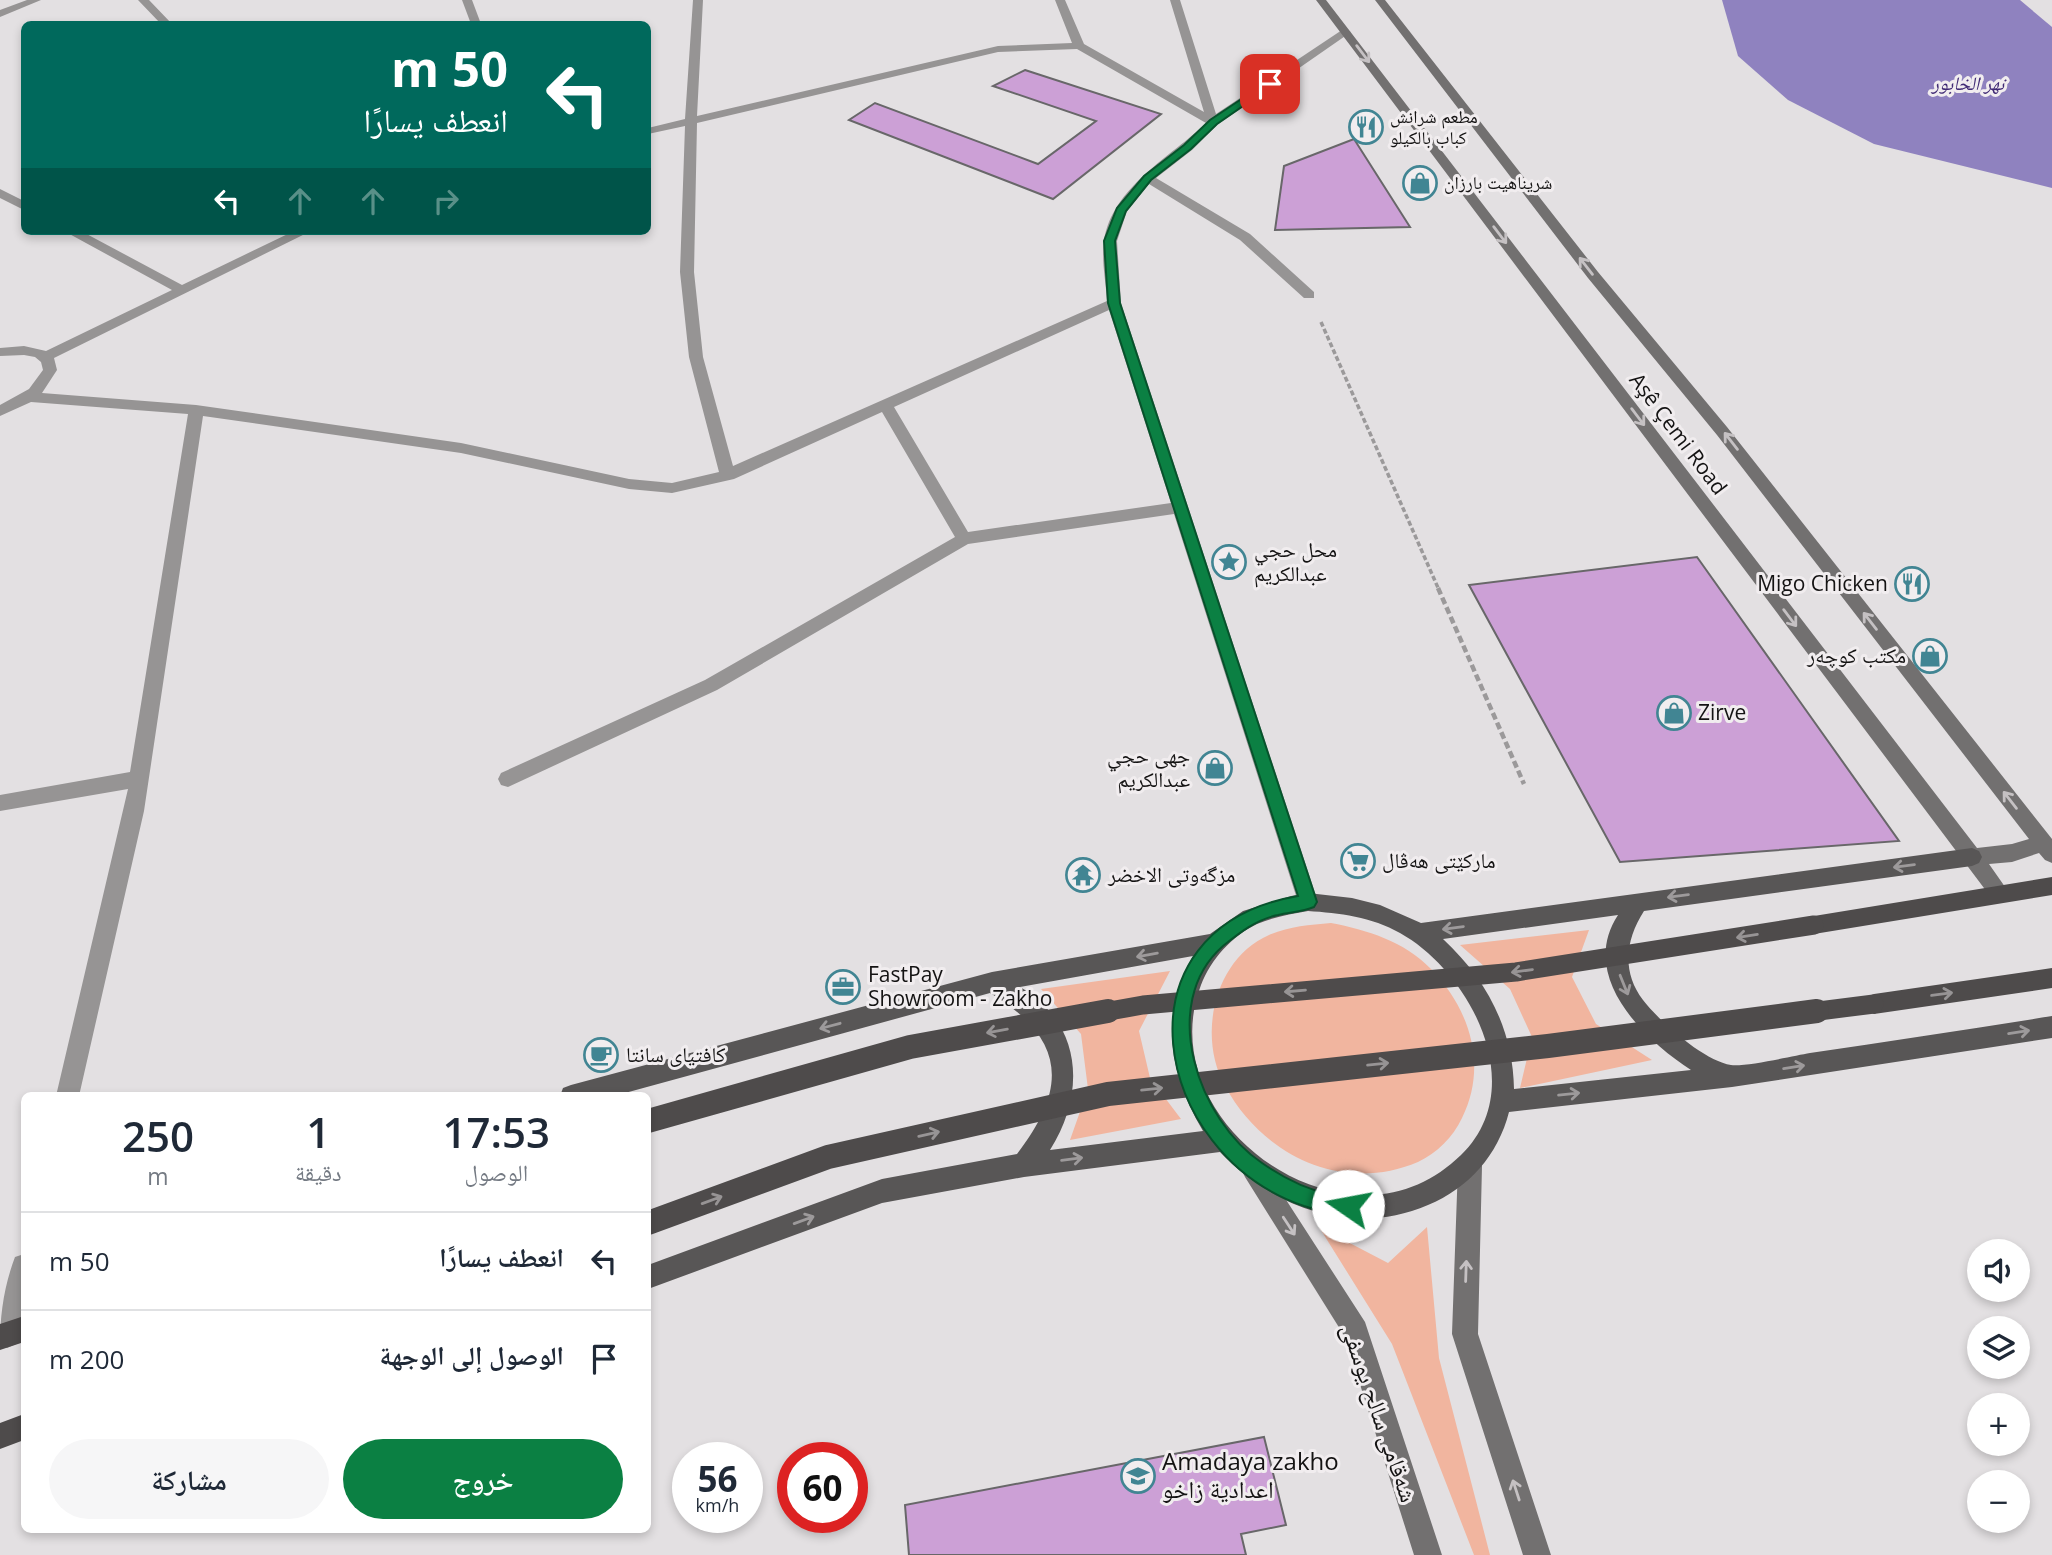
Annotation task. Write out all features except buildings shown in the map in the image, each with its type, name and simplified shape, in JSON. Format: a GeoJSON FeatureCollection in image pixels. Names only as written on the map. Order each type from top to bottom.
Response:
{"type":"FeatureCollection","features":[{"type":"Feature","properties":{"kind":"highway"},"geometry":{"type":"LineString","coordinates":[[651,1120],[910,1047],[1143,1005],[1516,972],[2052,886]]}},
{"type":"Feature","properties":{"kind":"highway"},"geometry":{"type":"LineString","coordinates":[[651,1222],[828,1157],[1108,1094],[1548,1046],[2052,978]]}},
{"type":"Feature","properties":{"kind":"highway"},"geometry":{"type":"LineString","coordinates":[[0,1436],[21,1428]]}},
{"type":"Feature","properties":{"kind":"main road","name":"Aşê Çemi Road"},"geometry":{"type":"LineString","coordinates":[[1321,0],[2000,894]]}},
{"type":"Feature","properties":{"kind":"main road","name":"Aşê Çemi Road"},"geometry":{"type":"LineString","coordinates":[[1380,0],[1593,275],[1731,442],[2048,848]]}},
{"type":"Feature","properties":{"kind":"main road"},"geometry":{"type":"LineString","coordinates":[[1418,933],[1639,901],[2048,848]]}},
{"type":"Feature","properties":{"kind":"main road"},"geometry":{"type":"LineString","coordinates":[[1639,901],[1625,916],[1617,936],[1616,958],[1621,982],[1634,1006],[1652,1030],[1676,1050],[1703,1066],[1732,1076]]}},
{"type":"Feature","properties":{"kind":"main road"},"geometry":{"type":"LineString","coordinates":[[1308,902],[1345,904],[1383,915],[1418,933],[1448,958],[1475,989],[1493,1025],[1502,1063],[1501,1101],[1489,1138],[1470,1166],[1441,1189],[1407,1204],[1368,1209],[1328,1204],[1289,1191],[1253,1169],[1223,1140],[1200,1107],[1186,1072],[1181,1036],[1183,1002],[1195,971],[1214,943],[1241,922],[1273,908],[1308,902]]}},
{"type":"Feature","properties":{"kind":"main road"},"geometry":{"type":"LineString","coordinates":[[586,1092],[992,982],[1214,943]]}},
{"type":"Feature","properties":{"kind":"main road"},"geometry":{"type":"LineString","coordinates":[[992,982],[1017,994],[1038,1012],[1053,1034],[1062,1060],[1064,1089],[1058,1117],[1044,1143],[1024,1165]]}},
{"type":"Feature","properties":{"kind":"main road"},"geometry":{"type":"LineString","coordinates":[[1501,1101],[1732,1076],[2052,1027]]}},
{"type":"Feature","properties":{"kind":"main road"},"geometry":{"type":"LineString","coordinates":[[651,1276],[882,1191],[1024,1165],[1223,1140]]}},
{"type":"Feature","properties":{"kind":"main road"},"geometry":{"type":"LineString","coordinates":[[1470,1166],[1465,1334],[1537,1555]]}},
{"type":"Feature","properties":{"kind":"main road","name":"شەقامی سالح یوسفی"},"geometry":{"type":"LineString","coordinates":[[1253,1169],[1356,1331],[1427,1555]]}},
{"type":"Feature","properties":{"kind":"street"},"geometry":{"type":"LineString","coordinates":[[0,14],[36,0]]}},
{"type":"Feature","properties":{"kind":"street"},"geometry":{"type":"LineString","coordinates":[[143,0],[164,21]]}},
{"type":"Feature","properties":{"kind":"street"},"geometry":{"type":"LineString","coordinates":[[467,0],[474,21]]}},
{"type":"Feature","properties":{"kind":"street"},"geometry":{"type":"LineString","coordinates":[[698,0],[691,121],[687,272],[696,358],[728,475]]}},
{"type":"Feature","properties":{"kind":"street"},"geometry":{"type":"LineString","coordinates":[[1060,0],[1079,46]]}},
{"type":"Feature","properties":{"kind":"street"},"geometry":{"type":"LineString","coordinates":[[1175,0],[1213,122]]}},
{"type":"Feature","properties":{"kind":"street"},"geometry":{"type":"LineString","coordinates":[[1308,902],[1114,303],[1110,241],[1121,210],[1148,178],[1188,147],[1213,122],[1346,32]]}},
{"type":"Feature","properties":{"kind":"street"},"geometry":{"type":"LineString","coordinates":[[651,130],[998,49],[1079,46],[1213,122]]}},
{"type":"Feature","properties":{"kind":"street"},"geometry":{"type":"LineString","coordinates":[[1148,178],[1245,237],[1309,295]]}},
{"type":"Feature","properties":{"kind":"street"},"geometry":{"type":"LineString","coordinates":[[0,193],[21,204]]}},
{"type":"Feature","properties":{"kind":"street"},"geometry":{"type":"LineString","coordinates":[[79,235],[180,289]]}},
{"type":"Feature","properties":{"kind":"street"},"geometry":{"type":"LineString","coordinates":[[45,357],[295,235]]}},
{"type":"Feature","properties":{"kind":"street"},"geometry":{"type":"LineString","coordinates":[[30,397],[196,410],[461,448],[629,484],[672,488],[728,475],[1114,303]]}},
{"type":"Feature","properties":{"kind":"street"},"geometry":{"type":"LineString","coordinates":[[0,352],[20,350],[45,357],[50,364],[50,374],[43,386],[30,397],[0,411]]}},
{"type":"Feature","properties":{"kind":"street"},"geometry":{"type":"LineString","coordinates":[[886,406],[964,539]]}},
{"type":"Feature","properties":{"kind":"street"},"geometry":{"type":"LineString","coordinates":[[67,1092],[106,934],[139,779],[196,410]]}},
{"type":"Feature","properties":{"kind":"street"},"geometry":{"type":"LineString","coordinates":[[508,779],[711,685],[964,539],[1181,507]]}},
{"type":"Feature","properties":{"kind":"street"},"geometry":{"type":"LineString","coordinates":[[0,803],[139,779]]}},
{"type":"Feature","properties":{"kind":"street"},"geometry":{"type":"LineString","coordinates":[[11,1334],[21,1282]]}},
{"type":"Feature","properties":{"kind":"path"},"geometry":{"type":"LineString","coordinates":[[1309,295],[1524,784]]}},
{"type":"Feature","properties":{"kind":"shaded area"},"geometry":{"type":"Polygon","coordinates":[[[1331,923],[1384,938],[1420,959],[1445,985],[1456,1002],[1471,1039],[1474,1078],[1470,1098],[1458,1125],[1432,1154],[1418,1162],[1390,1171],[1362,1173],[1334,1170],[1308,1162],[1283,1149],[1261,1132],[1241,1111],[1225,1086],[1212,1045],[1216,1001],[1224,980],[1235,962],[1250,946],[1277,932],[1331,923]]]}},
{"type":"Feature","properties":{"kind":"shaded area"},"geometry":{"type":"Polygon","coordinates":[[[1589,930],[1572,977],[1596,1024],[1652,1060],[1520,1088],[1532,1037],[1510,989],[1460,945],[1589,930]]]}},
{"type":"Feature","properties":{"kind":"shaded area"},"geometry":{"type":"Polygon","coordinates":[[[1170,971],[1139,1031],[1150,1078],[1181,1119],[1070,1140],[1088,1089],[1081,1034],[1041,989],[1170,971]]]}},
{"type":"Feature","properties":{"kind":"shaded area"},"geometry":{"type":"Polygon","coordinates":[[[1319,1227],[1388,1263],[1427,1227],[1439,1358],[1490,1555],[1474,1555],[1392,1344],[1319,1227]]]}},
{"type":"Feature","properties":{"kind":"water","name":"نهر الخابور"},"geometry":{"type":"Polygon","coordinates":[[[1722,0],[2020,0],[2052,27],[2052,188],[1874,144],[1788,100],[1738,56],[1722,0]]]}},
{"type":"Feature","properties":{"kind":"place","name":"مطعم شرانش كباب بالكيلو"},"geometry":{"type":"Point","coordinates":[1366,127]}},
{"type":"Feature","properties":{"kind":"place","name":"شريناهيت بارزان"},"geometry":{"type":"Point","coordinates":[1420,183]}},
{"type":"Feature","properties":{"kind":"place","name":"محل حجي عبدالكريم"},"geometry":{"type":"Point","coordinates":[1229,562]}},
{"type":"Feature","properties":{"kind":"place","name":"Migo Chicken"},"geometry":{"type":"Point","coordinates":[1912,584]}},
{"type":"Feature","properties":{"kind":"place","name":"مکتب کوچه‌ر"},"geometry":{"type":"Point","coordinates":[1930,656]}},
{"type":"Feature","properties":{"kind":"place","name":"Zirve"},"geometry":{"type":"Point","coordinates":[1674,713]}},
{"type":"Feature","properties":{"kind":"place","name":"جهى حجي عبدالكريم"},"geometry":{"type":"Point","coordinates":[1215,768]}},
{"type":"Feature","properties":{"kind":"place","name":"مارکێتی هەڤال"},"geometry":{"type":"Point","coordinates":[1358,861]}},
{"type":"Feature","properties":{"kind":"place","name":"مزگەوتی الاخضر"},"geometry":{"type":"Point","coordinates":[1083,875]}},
{"type":"Feature","properties":{"kind":"place","name":"FastPay Showroom - Zakho"},"geometry":{"type":"Point","coordinates":[843,987]}},
{"type":"Feature","properties":{"kind":"place","name":"کافتیای سانتا"},"geometry":{"type":"Point","coordinates":[601,1055]}},
{"type":"Feature","properties":{"kind":"place","name":"Amadaya zakho اعدادية زاخو"},"geometry":{"type":"Point","coordinates":[1138,1476]}},
{"type":"Feature","properties":{"kind":"route"},"geometry":{"type":"LineString","coordinates":[[1270,84],[1213,122],[1188,147],[1148,178],[1121,210],[1110,241],[1114,303],[1308,902],[1273,908],[1241,922],[1214,943],[1195,971],[1183,1002],[1181,1036],[1186,1072],[1200,1107],[1223,1140],[1253,1169],[1289,1191],[1328,1204],[1348,1206]]}}]}
